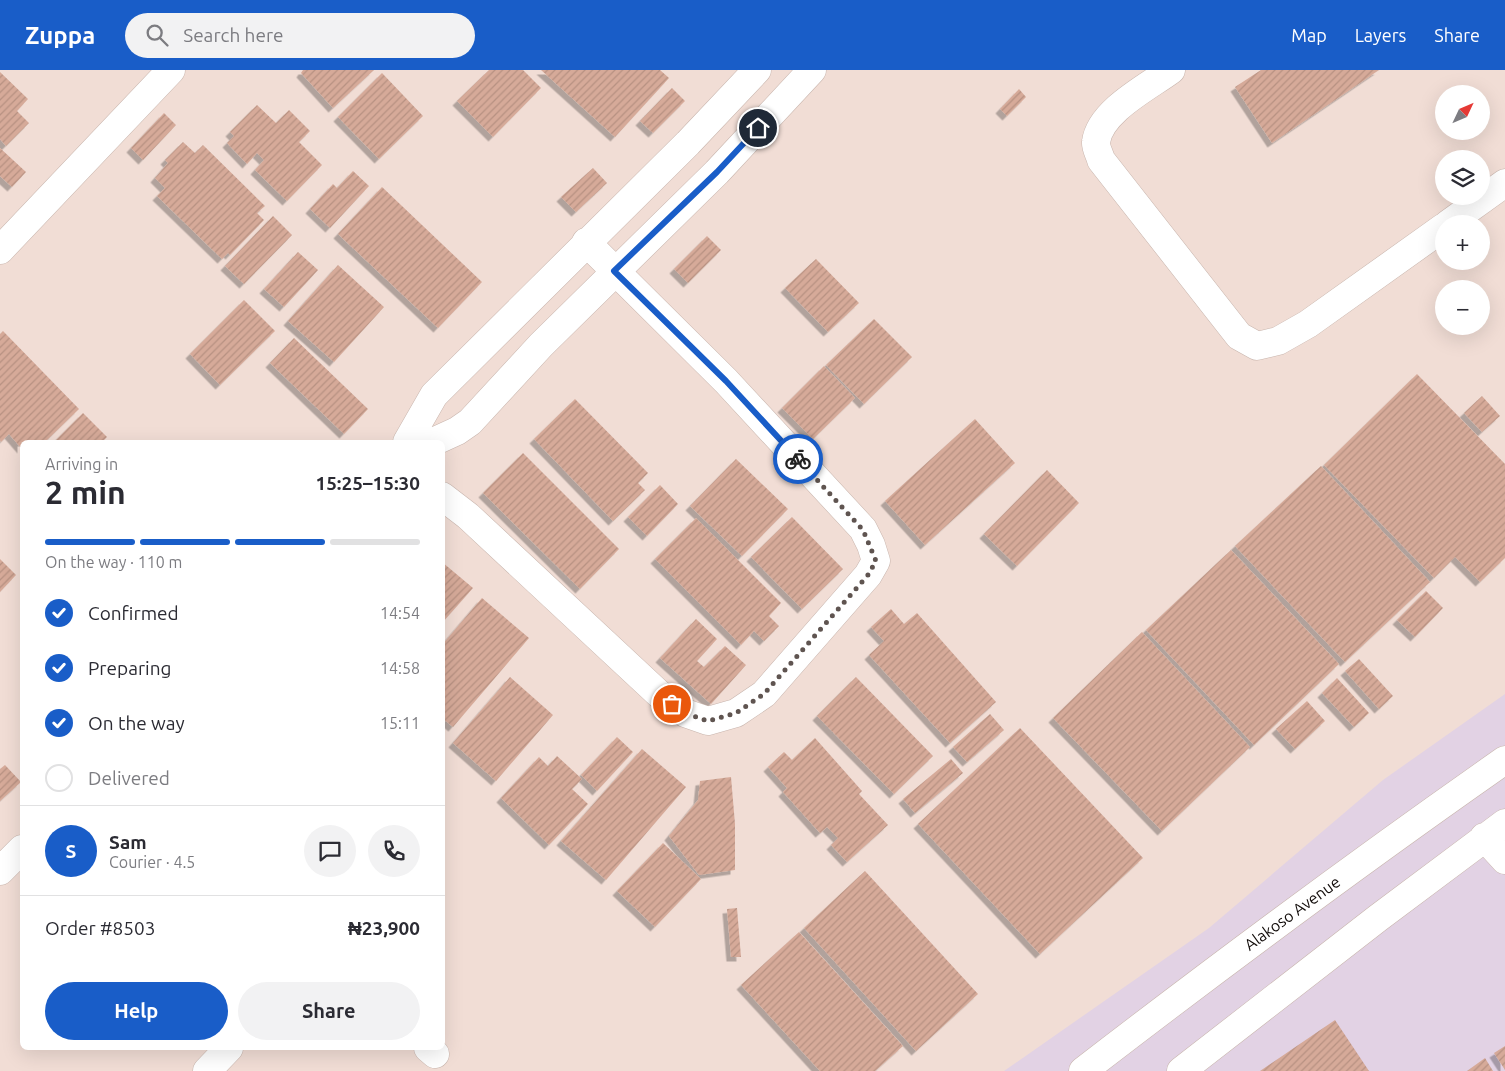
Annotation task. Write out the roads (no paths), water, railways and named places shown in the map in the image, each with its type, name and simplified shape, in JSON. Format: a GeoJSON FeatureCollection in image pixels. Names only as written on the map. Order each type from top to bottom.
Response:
{"type":"FeatureCollection","features":[{"type":"Feature","properties":{"kind":"street"},"geometry":{"type":"LineString","coordinates":[[0,250],[171,70]]}},
{"type":"Feature","properties":{"kind":"street"},"geometry":{"type":"LineString","coordinates":[[408,440],[434,395],[586,242],[688,143],[757,70]]}},
{"type":"Feature","properties":{"kind":"street"},"geometry":{"type":"LineString","coordinates":[[437,440],[457,431],[470,422],[541,345],[614,271],[717,172],[812,70]]}},
{"type":"Feature","properties":{"kind":"street"},"geometry":{"type":"LineString","coordinates":[[1171,70],[1115,110],[1102,125],[1096,143],[1101,160],[1239,336],[1257,346],[1278,341],[1308,324],[1435,233]]}},
{"type":"Feature","properties":{"kind":"street"},"geometry":{"type":"LineString","coordinates":[[1461,215],[1505,183]]}},
{"type":"Feature","properties":{"kind":"street"},"geometry":{"type":"LineString","coordinates":[[445,498],[475,523],[660,694],[685,713],[708,721],[736,713],[764,694],[868,575],[876,561],[863,530],[726,381],[586,242]]}},
{"type":"Feature","properties":{"kind":"street","name":"Alakoso Avenue"},"geometry":{"type":"LineString","coordinates":[[1083,1071],[1211,972],[1505,760]]}},
{"type":"Feature","properties":{"kind":"street"},"geometry":{"type":"LineString","coordinates":[[1181,1071],[1495,830],[1505,860]]}},
{"type":"Feature","properties":{"kind":"street"},"geometry":{"type":"LineString","coordinates":[[0,871],[20,851]]}},
{"type":"Feature","properties":{"kind":"street"},"geometry":{"type":"LineString","coordinates":[[207,1071],[227,1050]]}}]}
